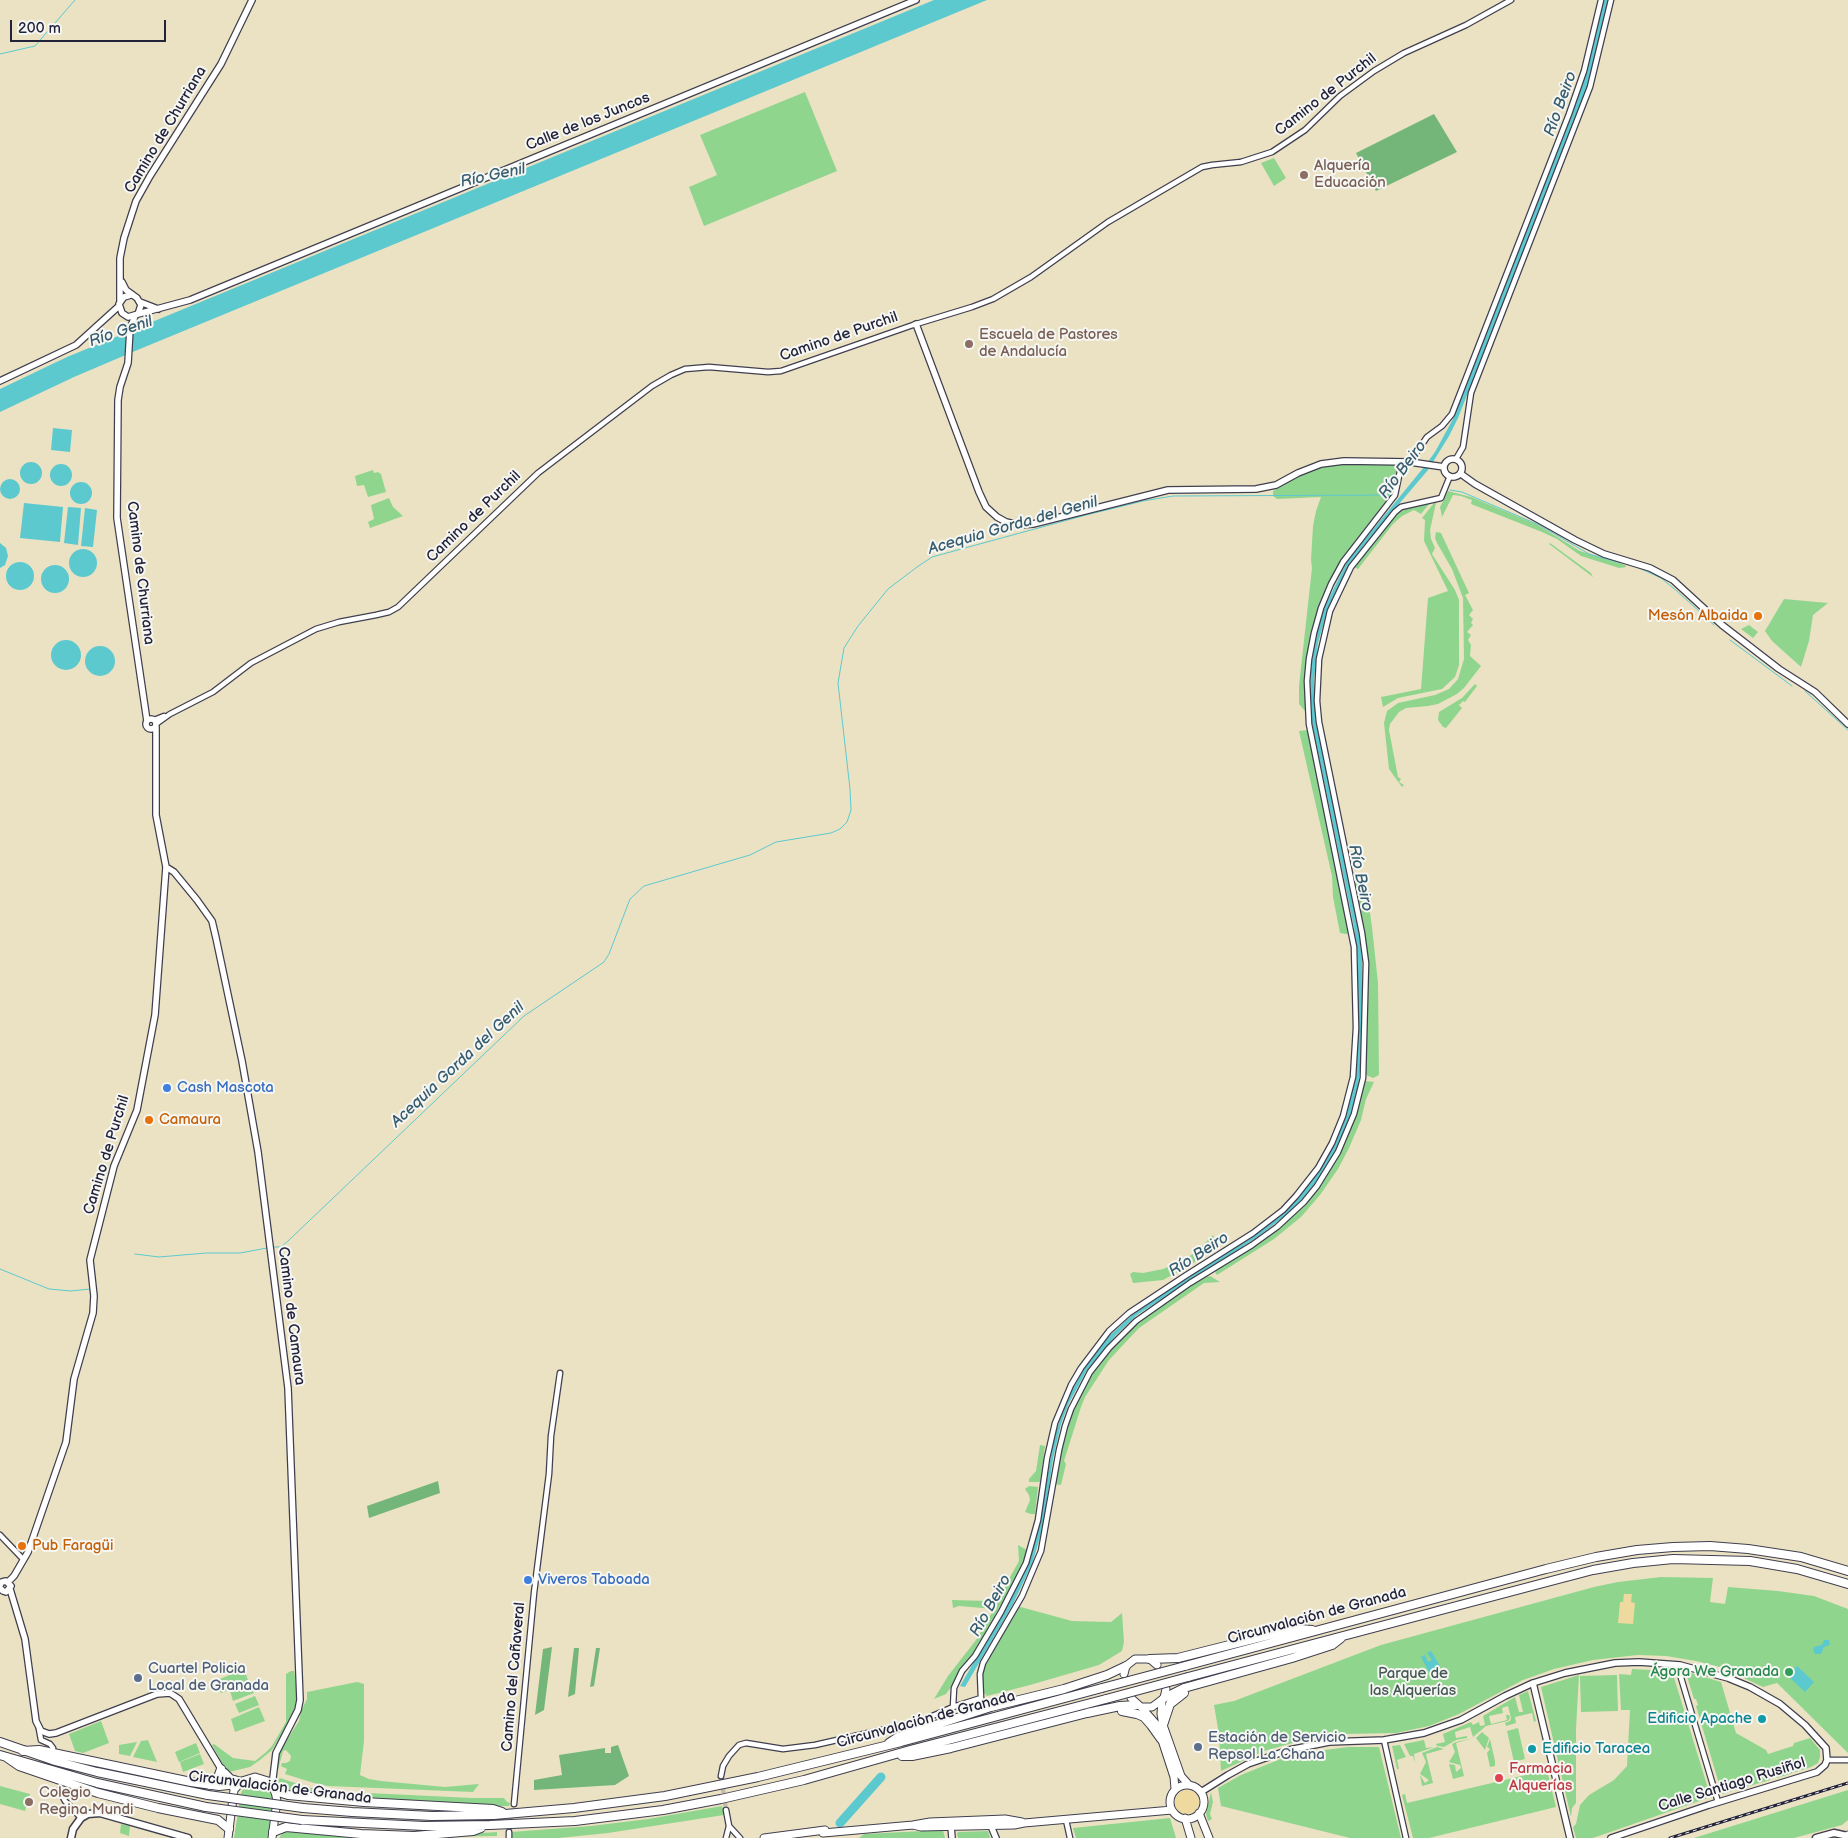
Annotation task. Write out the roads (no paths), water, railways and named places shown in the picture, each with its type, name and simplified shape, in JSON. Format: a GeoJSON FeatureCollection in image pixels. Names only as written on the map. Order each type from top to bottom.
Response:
{"type":"FeatureCollection","features":[{"type":"Feature","properties":{"kind":"highway","name":"Circunvalación de Granada"},"geometry":{"type":"LineString","coordinates":[[0,1742],[23,1751],[97,1772],[208,1795],[303,1808],[352,1812],[432,1816],[509,1814],[619,1802],[702,1790],[884,1746],[1596,1557],[1637,1550],[1682,1547],[1748,1549],[1801,1558],[1848,1571]]}},
{"type":"Feature","properties":{"kind":"highway","name":"Circunvalación de Granada"},"geometry":{"type":"LineString","coordinates":[[3,1756],[105,1785],[206,1807],[302,1820],[414,1826],[574,1821],[671,1809],[804,1780],[1593,1570],[1673,1559],[1750,1561],[1797,1569],[1848,1584]]}},
{"type":"Feature","properties":{"kind":"highway"},"geometry":{"type":"LineString","coordinates":[[1150,1658],[1178,1658],[1238,1642],[1300,1629],[1316,1630]]}},
{"type":"Feature","properties":{"kind":"highway"},"geometry":{"type":"LineString","coordinates":[[1163,1699],[1184,1688],[1332,1645],[1344,1636]]}},
{"type":"Feature","properties":{"kind":"highway"},"geometry":{"type":"LineString","coordinates":[[884,1746],[898,1737],[991,1707],[1064,1689],[1107,1675],[1126,1666]]}},
{"type":"Feature","properties":{"kind":"highway"},"geometry":{"type":"LineString","coordinates":[[1163,1725],[1165,1712],[1170,1704],[1182,1694],[1204,1683]]}},
{"type":"Feature","properties":{"kind":"highway"},"geometry":{"type":"LineString","coordinates":[[895,1756],[912,1756],[968,1745],[1120,1706],[1139,1706]]}},
{"type":"Feature","properties":{"kind":"highway"},"geometry":{"type":"LineString","coordinates":[[1095,1712],[1123,1711],[1137,1714],[1144,1717],[1161,1739]]}},
{"type":"Feature","properties":{"kind":"highway"},"geometry":{"type":"LineString","coordinates":[[23,1751],[39,1750],[210,1785],[237,1785]]}},
{"type":"Feature","properties":{"kind":"highway"},"geometry":{"type":"LineString","coordinates":[[3,1756],[19,1766],[98,1793],[158,1808],[214,1818],[222,1822],[229,1829]]}},
{"type":"Feature","properties":{"kind":"highway"},"geometry":{"type":"LineString","coordinates":[[210,1785],[217,1780],[221,1769]]}},
{"type":"Feature","properties":{"kind":"highway"},"geometry":{"type":"LineString","coordinates":[[274,1788],[288,1795],[364,1802],[493,1809],[509,1814]]}},
{"type":"Feature","properties":{"kind":"highway"},"geometry":{"type":"LineString","coordinates":[[273,1835],[286,1827],[361,1834],[414,1836],[473,1831],[490,1825]]}},
{"type":"Feature","properties":{"kind":"main road"},"geometry":{"type":"LineString","coordinates":[[1124,1674],[1126,1666],[1135,1659],[1150,1658],[1157,1665]]}},
{"type":"Feature","properties":{"kind":"main road"},"geometry":{"type":"LineString","coordinates":[[1166,1689],[1161,1714],[1163,1725],[1181,1776],[1189,1785]]}},
{"type":"Feature","properties":{"kind":"main road"},"geometry":{"type":"LineString","coordinates":[[1131,1698],[1157,1725],[1174,1777],[1175,1790]]}},
{"type":"Feature","properties":{"kind":"main road"},"geometry":{"type":"LineString","coordinates":[[1139,1706],[1152,1707],[1163,1699]]}},
{"type":"Feature","properties":{"kind":"main road"},"geometry":{"type":"LineString","coordinates":[[228,1838],[237,1785],[249,1778],[258,1777],[268,1781],[274,1788],[277,1801],[273,1835]]}},
{"type":"Feature","properties":{"kind":"main road"},"geometry":{"type":"LineString","coordinates":[[1189,1785],[1197,1788],[1203,1803],[1199,1813],[1185,1818],[1176,1815],[1172,1810],[1170,1800],[1175,1790],[1181,1786],[1189,1785]]}},
{"type":"Feature","properties":{"kind":"main road"},"geometry":{"type":"LineString","coordinates":[[913,1825],[921,1827],[1014,1825],[1172,1810]]}},
{"type":"Feature","properties":{"kind":"main road"},"geometry":{"type":"LineString","coordinates":[[71,1838],[73,1829],[81,1818],[88,1814],[100,1813],[188,1838]]}},
{"type":"Feature","properties":{"kind":"main road"},"geometry":{"type":"LineString","coordinates":[[1199,1813],[1209,1838]]}},
{"type":"Feature","properties":{"kind":"main road"},"geometry":{"type":"LineString","coordinates":[[1185,1818],[1192,1838]]}},
{"type":"Feature","properties":{"kind":"main road"},"geometry":{"type":"LineString","coordinates":[[950,1826],[970,1820],[987,1822],[995,1826]]}},
{"type":"Feature","properties":{"kind":"main road"},"geometry":{"type":"LineString","coordinates":[[764,1838],[794,1833],[822,1834],[831,1830],[831,1835],[853,1830],[930,1822],[1012,1820],[1024,1823]]}},
{"type":"Feature","properties":{"kind":"main road"},"geometry":{"type":"LineString","coordinates":[[1816,1838],[1834,1833],[1848,1836]]}},
{"type":"Feature","properties":{"kind":"street","name":"Camino de Churriana"},"geometry":{"type":"LineString","coordinates":[[120,304],[120,258],[124,238],[136,201],[221,64],[252,0]]}},
{"type":"Feature","properties":{"kind":"street","name":"Calle de los Juncos"},"geometry":{"type":"LineString","coordinates":[[137,315],[175,305],[199,296],[916,0]]}},
{"type":"Feature","properties":{"kind":"street","name":"Camino de Purchil"},"geometry":{"type":"LineString","coordinates":[[156,748],[146,725],[214,692],[251,663],[316,629],[338,622],[389,612],[398,606],[538,473],[652,386],[685,369],[709,367],[782,372],[916,324],[972,307],[1013,288],[1064,255],[1108,222],[1202,167],[1241,162],[1272,152],[1305,130],[1340,96],[1389,62],[1422,43],[1466,25],[1511,0]]}},
{"type":"Feature","properties":{"kind":"street"},"geometry":{"type":"LineString","coordinates":[[1410,462],[1427,437],[1442,426],[1452,414],[1569,114],[1584,70],[1601,0]]}},
{"type":"Feature","properties":{"kind":"street"},"geometry":{"type":"LineString","coordinates":[[1456,459],[1463,447],[1471,393],[1590,87],[1611,0]]}},
{"type":"Feature","properties":{"kind":"street"},"geometry":{"type":"LineString","coordinates":[[120,278],[131,295],[140,302],[158,309]]}},
{"type":"Feature","properties":{"kind":"street"},"geometry":{"type":"LineString","coordinates":[[0,381],[76,345],[120,304],[124,297],[131,295]]}},
{"type":"Feature","properties":{"kind":"street"},"geometry":{"type":"LineString","coordinates":[[104,320],[123,315],[132,317],[137,315],[141,308],[140,302]]}},
{"type":"Feature","properties":{"kind":"street"},"geometry":{"type":"LineString","coordinates":[[120,304],[123,315]]}},
{"type":"Feature","properties":{"kind":"street","name":"Camino de Churriana"},"geometry":{"type":"LineString","coordinates":[[123,315],[130,329]]}},
{"type":"Feature","properties":{"kind":"street","name":"Camino de Churriana"},"geometry":{"type":"LineString","coordinates":[[137,315],[130,329],[128,363],[120,386],[117,409],[117,518],[146,702],[153,722]]}},
{"type":"Feature","properties":{"kind":"street"},"geometry":{"type":"LineString","coordinates":[[916,324],[979,492],[986,507],[1006,522],[1019,525],[1033,524],[1168,490],[1256,489],[1276,485],[1298,473],[1321,464],[1344,461],[1410,462],[1444,467]]}},
{"type":"Feature","properties":{"kind":"street"},"geometry":{"type":"LineString","coordinates":[[1456,459],[1448,460],[1444,467],[1446,473],[1450,476],[1456,477],[1461,474]]}},
{"type":"Feature","properties":{"kind":"street"},"geometry":{"type":"LineString","coordinates":[[1456,459],[1462,465],[1461,474]]}},
{"type":"Feature","properties":{"kind":"street"},"geometry":{"type":"LineString","coordinates":[[953,1707],[954,1688],[962,1671],[975,1656],[1026,1563],[1035,1534],[1047,1458],[1055,1423],[1071,1385],[1081,1368],[1109,1331],[1129,1313],[1253,1233],[1283,1210],[1318,1168],[1332,1143],[1343,1116],[1353,1077],[1356,1028],[1354,947],[1309,724],[1307,703],[1308,667],[1314,633],[1321,608],[1331,584],[1343,562],[1395,495],[1402,462]]}},
{"type":"Feature","properties":{"kind":"street"},"geometry":{"type":"LineString","coordinates":[[1461,474],[1475,484],[1575,540],[1604,554],[1650,568],[1673,580],[1722,625],[1779,669],[1815,692],[1848,724]]}},
{"type":"Feature","properties":{"kind":"street"},"geometry":{"type":"LineString","coordinates":[[721,1776],[728,1756],[739,1745],[746,1743],[783,1749],[815,1745],[921,1721],[953,1707],[981,1698],[980,1674],[983,1663],[1022,1596],[1041,1551],[1058,1450],[1071,1409],[1090,1372],[1108,1348],[1136,1321],[1190,1283],[1259,1241],[1291,1214],[1317,1186],[1334,1160],[1347,1134],[1363,1078],[1366,963],[1362,933],[1319,722],[1317,701],[1319,659],[1330,611],[1352,567],[1395,512],[1401,507],[1441,498],[1450,476]]}},
{"type":"Feature","properties":{"kind":"street","name":"Camino de Purchil"},"geometry":{"type":"LineString","coordinates":[[4,1588],[14,1576],[23,1560],[37,1529],[66,1442],[74,1379],[93,1313],[94,1296],[90,1260],[114,1166],[137,1110],[155,1015],[166,867],[156,815],[156,748],[153,722]]}},
{"type":"Feature","properties":{"kind":"street","name":"Camino de Camaura"},"geometry":{"type":"LineString","coordinates":[[166,867],[174,872],[212,921],[216,938],[242,1061],[258,1152],[288,1388],[300,1700],[298,1710],[276,1753],[274,1788]]}},
{"type":"Feature","properties":{"kind":"street","name":"Camino del Cañaveral"},"geometry":{"type":"LineString","coordinates":[[514,1804],[534,1593],[549,1474],[551,1436],[560,1373]]}},
{"type":"Feature","properties":{"kind":"street"},"geometry":{"type":"LineString","coordinates":[[0,1535],[23,1560]]}},
{"type":"Feature","properties":{"kind":"street"},"geometry":{"type":"LineString","coordinates":[[4,1588],[13,1601],[25,1639],[36,1722],[47,1742],[53,1748]]}},
{"type":"Feature","properties":{"kind":"street"},"geometry":{"type":"LineString","coordinates":[[1200,1792],[1248,1764],[1289,1750],[1329,1742],[1384,1740],[1418,1735],[1446,1726],[1533,1683],[1565,1673],[1615,1664],[1646,1662],[1680,1665],[1728,1678],[1750,1687],[1780,1704],[1800,1720],[1821,1740],[1826,1748],[1827,1760],[1848,1760]]}},
{"type":"Feature","properties":{"kind":"street"},"geometry":{"type":"LineString","coordinates":[[1680,1665],[1679,1672],[1718,1802]]}},
{"type":"Feature","properties":{"kind":"street"},"geometry":{"type":"LineString","coordinates":[[1533,1683],[1570,1838]]}},
{"type":"Feature","properties":{"kind":"street"},"geometry":{"type":"LineString","coordinates":[[42,1731],[56,1733],[157,1694],[170,1692],[179,1700],[221,1769],[237,1785]]}},
{"type":"Feature","properties":{"kind":"street"},"geometry":{"type":"LineString","coordinates":[[1384,1740],[1406,1838]]}},
{"type":"Feature","properties":{"kind":"street","name":"Calle Santiago Rusiñol"},"geometry":{"type":"LineString","coordinates":[[1611,1838],[1718,1802],[1817,1772],[1827,1760]]}},
{"type":"Feature","properties":{"kind":"street"},"geometry":{"type":"LineString","coordinates":[[221,1769],[237,1785]]}},
{"type":"Feature","properties":{"kind":"street"},"geometry":{"type":"LineString","coordinates":[[59,1790],[81,1818]]}},
{"type":"Feature","properties":{"kind":"street"},"geometry":{"type":"LineString","coordinates":[[726,1810],[729,1826],[726,1838]]}},
{"type":"Feature","properties":{"kind":"street"},"geometry":{"type":"LineString","coordinates":[[1066,1820],[1070,1838]]}},
{"type":"Feature","properties":{"kind":"street"},"geometry":{"type":"LineString","coordinates":[[729,1826],[740,1838]]}},
{"type":"Feature","properties":{"kind":"street"},"geometry":{"type":"LineString","coordinates":[[950,1826],[952,1838]]}},
{"type":"Feature","properties":{"kind":"street"},"geometry":{"type":"LineString","coordinates":[[995,1826],[996,1836]]}},
{"type":"Feature","properties":{"kind":"street","name":"Calle Santiago Rusiñol"},"geometry":{"type":"LineString","coordinates":[[1621,1838],[1634,1833],[1639,1828]]}},
{"type":"Feature","properties":{"kind":"street"},"geometry":{"type":"LineString","coordinates":[[853,1830],[854,1838]]}},
{"type":"Feature","properties":{"kind":"street"},"geometry":{"type":"LineString","coordinates":[[509,1832],[509,1838]]}},
{"type":"Feature","properties":{"kind":"water"},"geometry":{"type":"Polygon","coordinates":[[[934,0],[987,0],[135,351],[0,412],[0,389],[67,357],[934,0]]]}},
{"type":"Feature","properties":{"kind":"water"},"geometry":{"type":"Polygon","coordinates":[[[1603,0],[1608,0],[1587,88],[1458,418],[1428,470],[1351,562],[1328,608],[1318,643],[1314,679],[1316,723],[1358,926],[1362,960],[1362,1052],[1358,1087],[1350,1116],[1325,1170],[1300,1202],[1256,1238],[1137,1315],[1116,1335],[1087,1370],[1069,1403],[1061,1424],[1053,1459],[1043,1527],[1032,1564],[1013,1604],[965,1687],[960,1686],[1009,1602],[1029,1562],[1039,1526],[1054,1438],[1066,1401],[1085,1367],[1106,1339],[1132,1315],[1162,1293],[1252,1237],[1289,1208],[1318,1172],[1334,1145],[1346,1117],[1357,1070],[1358,960],[1354,927],[1312,723],[1310,678],[1314,642],[1325,606],[1348,560],[1424,467],[1435,452],[1453,419],[1582,85],[1603,0]]]}},
{"type":"Feature","properties":{"kind":"water"},"geometry":{"type":"Polygon","coordinates":[[[53,428],[72,430],[70,452],[51,450],[53,428]]]}},
{"type":"Feature","properties":{"kind":"water"},"geometry":{"type":"Polygon","coordinates":[[[31,462],[39,465],[42,473],[39,481],[31,484],[23,481],[20,473],[23,465],[31,462]]]}},
{"type":"Feature","properties":{"kind":"water"},"geometry":{"type":"Polygon","coordinates":[[[61,464],[69,467],[72,475],[69,483],[61,486],[53,483],[50,475],[53,467],[61,464]]]}},
{"type":"Feature","properties":{"kind":"water"},"geometry":{"type":"Polygon","coordinates":[[[6,479],[14,479],[20,485],[20,493],[14,499],[6,499],[0,493],[0,485],[6,479]]]}},
{"type":"Feature","properties":{"kind":"water"},"geometry":{"type":"Polygon","coordinates":[[[81,482],[89,485],[92,493],[89,501],[81,504],[73,501],[70,493],[73,485],[81,482]]]}},
{"type":"Feature","properties":{"kind":"water"},"geometry":{"type":"Polygon","coordinates":[[[24,503],[63,507],[60,542],[20,538],[24,503]]]}},
{"type":"Feature","properties":{"kind":"water"},"geometry":{"type":"Polygon","coordinates":[[[68,507],[81,508],[78,545],[64,543],[68,507]]]}},
{"type":"Feature","properties":{"kind":"water"},"geometry":{"type":"Polygon","coordinates":[[[85,508],[97,510],[93,547],[81,546],[85,508]]]}},
{"type":"Feature","properties":{"kind":"water"},"geometry":{"type":"Polygon","coordinates":[[[0,543],[6,548],[8,556],[5,565],[0,568],[0,543]]]}},
{"type":"Feature","properties":{"kind":"water"},"geometry":{"type":"Polygon","coordinates":[[[83,549],[93,553],[97,563],[93,573],[83,577],[73,573],[69,563],[73,553],[83,549]]]}},
{"type":"Feature","properties":{"kind":"water"},"geometry":{"type":"Polygon","coordinates":[[[20,562],[30,566],[34,576],[30,586],[20,590],[10,586],[6,576],[10,566],[20,562]]]}},
{"type":"Feature","properties":{"kind":"water"},"geometry":{"type":"Polygon","coordinates":[[[55,565],[65,569],[69,579],[65,589],[55,593],[45,589],[41,579],[45,569],[55,565]]]}},
{"type":"Feature","properties":{"kind":"water"},"geometry":{"type":"Polygon","coordinates":[[[66,640],[77,644],[81,655],[77,666],[66,670],[55,666],[51,655],[55,644],[66,640]]]}},
{"type":"Feature","properties":{"kind":"water"},"geometry":{"type":"Polygon","coordinates":[[[100,646],[111,650],[115,661],[111,672],[100,676],[89,672],[85,661],[89,650],[100,646]]]}},
{"type":"Feature","properties":{"kind":"water"},"geometry":{"type":"Polygon","coordinates":[[[1824,1640],[1829,1640],[1830,1645],[1824,1647],[1821,1654],[1815,1654],[1814,1647],[1822,1645],[1824,1640]]]}},
{"type":"Feature","properties":{"kind":"water"},"geometry":{"type":"Polygon","coordinates":[[[1431,1651],[1440,1666],[1429,1672],[1421,1657],[1425,1655],[1428,1662],[1432,1660],[1427,1653],[1431,1651]]]}},
{"type":"Feature","properties":{"kind":"water"},"geometry":{"type":"Polygon","coordinates":[[[1797,1666],[1814,1682],[1805,1692],[1788,1676],[1797,1666]]]}},
{"type":"Feature","properties":{"kind":"waterway"},"geometry":{"type":"LineString","coordinates":[[0,54],[35,46],[75,0]]}},
{"type":"Feature","properties":{"kind":"waterway","name":"Acequia Gorda del Genil"},"geometry":{"type":"LineString","coordinates":[[1450,490],[1462,492],[1539,525],[1589,554],[1621,563]]}},
{"type":"Feature","properties":{"kind":"waterway","name":"Acequia Gorda del Genil"},"geometry":{"type":"LineString","coordinates":[[274,1247],[281,1247],[288,1241],[524,1016],[604,962],[609,954],[630,899],[644,886],[750,855],[776,842],[831,833],[840,829],[847,822],[851,810],[850,789],[838,683],[844,648],[858,626],[888,589],[917,567],[932,557],[1086,515],[1143,501],[1173,496],[1391,495]]}},
{"type":"Feature","properties":{"kind":"waterway","name":"Acequia Gorda del Genil"},"geometry":{"type":"LineString","coordinates":[[1637,567],[1661,578],[1714,625]]}},
{"type":"Feature","properties":{"kind":"waterway","name":"Acequia Gorda del Genil"},"geometry":{"type":"LineString","coordinates":[[1730,640],[1792,686]]}},
{"type":"Feature","properties":{"kind":"waterway","name":"Acequia Gorda del Genil"},"geometry":{"type":"LineString","coordinates":[[1805,691],[1848,730]]}},
{"type":"Feature","properties":{"kind":"waterway","name":"Acequia Gorda del Genil"},"geometry":{"type":"LineString","coordinates":[[135,1254],[159,1257],[206,1253],[240,1253],[267,1248]]}},
{"type":"Feature","properties":{"kind":"waterway","name":"Acequia Gorda del Genil"},"geometry":{"type":"LineString","coordinates":[[0,1269],[49,1289],[71,1291],[90,1289]]}},
{"type":"Feature","properties":{"kind":"waterway","name":"Río Beiro"},"geometry":{"type":"LineString","coordinates":[[840,1823],[881,1777]]}},
{"type":"Feature","properties":{"kind":"tunnel"},"geometry":{"type":"LineString","coordinates":[[721,1776],[726,1810]]}},
{"type":"Feature","properties":{"kind":"tunnel"},"geometry":{"type":"LineString","coordinates":[[509,1832],[514,1804]]}},
{"type":"Feature","properties":{"kind":"railway"},"geometry":{"type":"LineString","coordinates":[[1670,1838],[1848,1783]]}},
{"type":"Feature","properties":{"kind":"place","name":"Alquería Educación"},"geometry":{"type":"Point","coordinates":[1304,175]}},
{"type":"Feature","properties":{"kind":"place","name":"Escuela de Pastores de Andalucía"},"geometry":{"type":"Point","coordinates":[969,344]}},
{"type":"Feature","properties":{"kind":"place","name":"Mesón Albaida"},"geometry":{"type":"Point","coordinates":[1758,616]}},
{"type":"Feature","properties":{"kind":"place","name":"Cash Mascota"},"geometry":{"type":"Point","coordinates":[167,1088]}},
{"type":"Feature","properties":{"kind":"place","name":"Camaura"},"geometry":{"type":"Point","coordinates":[149,1120]}},
{"type":"Feature","properties":{"kind":"place","name":"Pub Faragüi"},"geometry":{"type":"Point","coordinates":[22,1546]}},
{"type":"Feature","properties":{"kind":"place","name":"Viveros Taboada"},"geometry":{"type":"Point","coordinates":[528,1580]}},
{"type":"Feature","properties":{"kind":"place","name":"Ágora We Granada"},"geometry":{"type":"Point","coordinates":[1789,1672]}},
{"type":"Feature","properties":{"kind":"place","name":"Cuartel Policia Local de Granada"},"geometry":{"type":"Point","coordinates":[138,1678]}},
{"type":"Feature","properties":{"kind":"place","name":"Edificio Apache"},"geometry":{"type":"Point","coordinates":[1762,1719]}},
{"type":"Feature","properties":{"kind":"place","name":"Estación de Servicio Repsol La Chana"},"geometry":{"type":"Point","coordinates":[1198,1747]}},
{"type":"Feature","properties":{"kind":"place","name":"Edificio Taracea"},"geometry":{"type":"Point","coordinates":[1532,1749]}},
{"type":"Feature","properties":{"kind":"place","name":"Farmacia Alquerías"},"geometry":{"type":"Point","coordinates":[1499,1778]}},
{"type":"Feature","properties":{"kind":"place","name":"Colegio Regina Mundi"},"geometry":{"type":"Point","coordinates":[29,1802]}},
{"type":"Feature","properties":{"kind":"water label","name":"Río Genil"},"geometry":{"type":"Point","coordinates":[493,176]}},
{"type":"Feature","properties":{"kind":"water label","name":"Río Genil"},"geometry":{"type":"Point","coordinates":[121,332]}},
{"type":"Feature","properties":{"kind":"park label","name":"Parque de las Alquerías"},"geometry":{"type":"Point","coordinates":[1413,1682]}}]}
